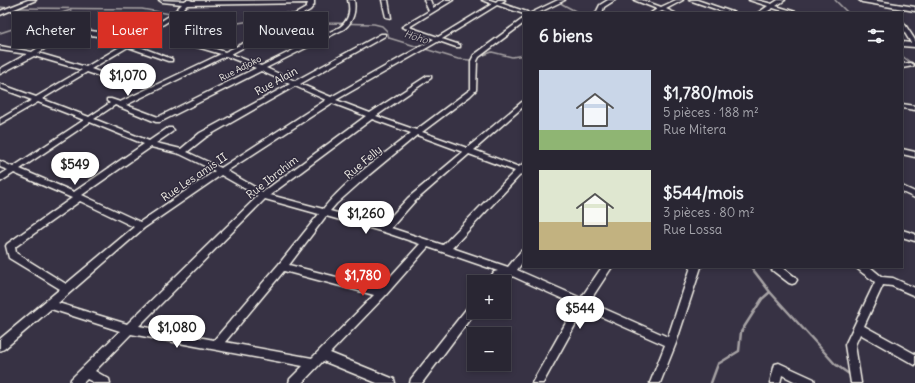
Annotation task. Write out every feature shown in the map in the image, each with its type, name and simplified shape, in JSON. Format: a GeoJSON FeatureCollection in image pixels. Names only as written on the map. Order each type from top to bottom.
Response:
{"type":"FeatureCollection","features":[{"type":"Feature","properties":{"kind":"street"},"geometry":{"type":"LineString","coordinates":[[0,13],[33,0]]}},
{"type":"Feature","properties":{"kind":"street"},"geometry":{"type":"LineString","coordinates":[[0,179],[116,102],[225,55],[308,9],[311,5],[311,0],[162,0]]}},
{"type":"Feature","properties":{"kind":"street","name":"Rue Adjoko"},"geometry":{"type":"LineString","coordinates":[[116,102],[158,120],[348,23],[353,7],[351,0]]}},
{"type":"Feature","properties":{"kind":"street"},"geometry":{"type":"LineString","coordinates":[[385,0],[389,17]]}},
{"type":"Feature","properties":{"kind":"street"},"geometry":{"type":"LineString","coordinates":[[427,0],[431,10]]}},
{"type":"Feature","properties":{"kind":"street"},"geometry":{"type":"LineString","coordinates":[[450,0],[431,10],[405,27],[458,46]]}},
{"type":"Feature","properties":{"kind":"street"},"geometry":{"type":"LineString","coordinates":[[485,0],[499,2],[523,12]]}},
{"type":"Feature","properties":{"kind":"street"},"geometry":{"type":"LineString","coordinates":[[599,12],[602,6],[612,0]]}},
{"type":"Feature","properties":{"kind":"street"},"geometry":{"type":"LineString","coordinates":[[637,0],[669,12]]}},
{"type":"Feature","properties":{"kind":"street"},"geometry":{"type":"LineString","coordinates":[[656,12],[680,0]]}},
{"type":"Feature","properties":{"kind":"street"},"geometry":{"type":"LineString","coordinates":[[692,0],[729,12]]}},
{"type":"Feature","properties":{"kind":"street"},"geometry":{"type":"LineString","coordinates":[[752,0],[793,12]]}},
{"type":"Feature","properties":{"kind":"street"},"geometry":{"type":"LineString","coordinates":[[763,12],[782,0]]}},
{"type":"Feature","properties":{"kind":"street"},"geometry":{"type":"LineString","coordinates":[[862,0],[915,10]]}},
{"type":"Feature","properties":{"kind":"street"},"geometry":{"type":"LineString","coordinates":[[898,0],[900,12]]}},
{"type":"Feature","properties":{"kind":"street"},"geometry":{"type":"LineString","coordinates":[[162,23],[174,15],[188,1]]}},
{"type":"Feature","properties":{"kind":"street"},"geometry":{"type":"LineString","coordinates":[[536,12],[561,1]]}},
{"type":"Feature","properties":{"kind":"street","name":"Rue Les amis II"},"geometry":{"type":"LineString","coordinates":[[0,346],[141,226],[221,171],[331,100],[418,51],[499,2]]}},
{"type":"Feature","properties":{"kind":"street","name":"Rue Felly"},"geometry":{"type":"LineString","coordinates":[[216,345],[282,267],[333,202],[361,177],[416,133],[474,90],[475,58],[523,21]]}},
{"type":"Feature","properties":{"kind":"street"},"geometry":{"type":"LineString","coordinates":[[903,26],[915,45]]}},
{"type":"Feature","properties":{"kind":"street"},"geometry":{"type":"LineString","coordinates":[[907,32],[915,33]]}},
{"type":"Feature","properties":{"kind":"street","name":"Rue Alain"},"geometry":{"type":"LineString","coordinates":[[182,152],[203,135],[383,35]]}},
{"type":"Feature","properties":{"kind":"street"},"geometry":{"type":"LineString","coordinates":[[903,44],[915,45]]}},
{"type":"Feature","properties":{"kind":"street"},"geometry":{"type":"LineString","coordinates":[[0,48],[34,53],[130,85]]}},
{"type":"Feature","properties":{"kind":"street"},"geometry":{"type":"LineString","coordinates":[[0,72],[41,48]]}},
{"type":"Feature","properties":{"kind":"street"},"geometry":{"type":"LineString","coordinates":[[0,122],[59,85],[88,70],[122,48]]}},
{"type":"Feature","properties":{"kind":"street"},"geometry":{"type":"LineString","coordinates":[[138,48],[170,60]]}},
{"type":"Feature","properties":{"kind":"street"},"geometry":{"type":"LineString","coordinates":[[206,48],[260,68],[371,116],[466,151],[523,169],[446,249]]}},
{"type":"Feature","properties":{"kind":"street"},"geometry":{"type":"LineString","coordinates":[[903,66],[911,65]]}},
{"type":"Feature","properties":{"kind":"street","name":"Rue Ibrahim"},"geometry":{"type":"LineString","coordinates":[[75,383],[263,196],[371,116],[428,77]]}},
{"type":"Feature","properties":{"kind":"street"},"geometry":{"type":"LineString","coordinates":[[0,86],[69,111],[150,144],[182,152],[221,171],[263,196],[385,229],[510,270],[582,304],[671,343]]}},
{"type":"Feature","properties":{"kind":"street"},"geometry":{"type":"LineString","coordinates":[[385,229],[411,200],[466,151],[523,104]]}},
{"type":"Feature","properties":{"kind":"street"},"geometry":{"type":"LineString","coordinates":[[903,106],[915,108]]}},
{"type":"Feature","properties":{"kind":"street"},"geometry":{"type":"LineString","coordinates":[[67,289],[12,256],[10,246],[76,196],[170,130]]}},
{"type":"Feature","properties":{"kind":"street"},"geometry":{"type":"LineString","coordinates":[[903,150],[915,155]]}},
{"type":"Feature","properties":{"kind":"street"},"geometry":{"type":"LineString","coordinates":[[0,164],[76,196],[141,226]]}},
{"type":"Feature","properties":{"kind":"street"},"geometry":{"type":"LineString","coordinates":[[903,189],[915,194]]}},
{"type":"Feature","properties":{"kind":"street"},"geometry":{"type":"LineString","coordinates":[[903,233],[915,238]]}},
{"type":"Feature","properties":{"kind":"street"},"geometry":{"type":"LineString","coordinates":[[294,383],[382,293],[426,243]]}},
{"type":"Feature","properties":{"kind":"street"},"geometry":{"type":"LineString","coordinates":[[497,275],[510,270],[523,255]]}},
{"type":"Feature","properties":{"kind":"street"},"geometry":{"type":"LineString","coordinates":[[282,267],[382,293]]}},
{"type":"Feature","properties":{"kind":"street"},"geometry":{"type":"LineString","coordinates":[[537,383],[582,304],[606,268]]}},
{"type":"Feature","properties":{"kind":"street"},"geometry":{"type":"LineString","coordinates":[[655,383],[671,343],[696,268]]}},
{"type":"Feature","properties":{"kind":"street"},"geometry":{"type":"LineString","coordinates":[[776,268],[792,280]]}},
{"type":"Feature","properties":{"kind":"street"},"geometry":{"type":"LineString","coordinates":[[863,268],[880,281],[893,282],[915,292]]}},
{"type":"Feature","properties":{"kind":"street"},"geometry":{"type":"LineString","coordinates":[[856,383],[850,345],[880,281]]}},
{"type":"Feature","properties":{"kind":"street"},"geometry":{"type":"LineString","coordinates":[[49,304],[128,329],[313,363]]}},
{"type":"Feature","properties":{"kind":"street"},"geometry":{"type":"LineString","coordinates":[[415,383],[467,315]]}},
{"type":"Feature","properties":{"kind":"street"},"geometry":{"type":"LineString","coordinates":[[858,328],[915,360]]}},
{"type":"Feature","properties":{"kind":"street"},"geometry":{"type":"LineString","coordinates":[[322,354],[390,383]]}},
{"type":"Feature","properties":{"kind":"street"},"geometry":{"type":"LineString","coordinates":[[775,383],[779,368],[810,383]]}},
{"type":"Feature","properties":{"kind":"street"},"geometry":{"type":"LineString","coordinates":[[86,372],[105,383]]}},
{"type":"Feature","properties":{"kind":"waterway","name":"Hoho"},"geometry":{"type":"LineString","coordinates":[[560,0],[562,4],[577,12]]}},
{"type":"Feature","properties":{"kind":"waterway"},"geometry":{"type":"LineString","coordinates":[[835,0],[847,12]]}},
{"type":"Feature","properties":{"kind":"waterway","name":"Hoho"},"geometry":{"type":"LineString","coordinates":[[0,7],[10,8]]}},
{"type":"Feature","properties":{"kind":"waterway","name":"Hoho"},"geometry":{"type":"LineString","coordinates":[[14,8],[142,9],[176,15],[177,19],[189,22],[226,25],[274,17],[283,13],[296,14],[327,23],[374,24],[382,26],[387,31],[389,38],[458,59],[470,60],[492,52],[512,57],[523,55]]}},
{"type":"Feature","properties":{"kind":"waterway"},"geometry":{"type":"LineString","coordinates":[[0,33],[71,10]]}},
{"type":"Feature","properties":{"kind":"waterway"},"geometry":{"type":"LineString","coordinates":[[903,57],[915,66]]}},
{"type":"Feature","properties":{"kind":"waterway"},"geometry":{"type":"LineString","coordinates":[[752,268],[770,292]]}},
{"type":"Feature","properties":{"kind":"waterway"},"geometry":{"type":"LineString","coordinates":[[711,383],[718,364],[739,351],[741,332],[762,299],[770,292]]}},
{"type":"Feature","properties":{"kind":"waterway"},"geometry":{"type":"LineString","coordinates":[[770,292],[835,364],[849,374]]}}]}
